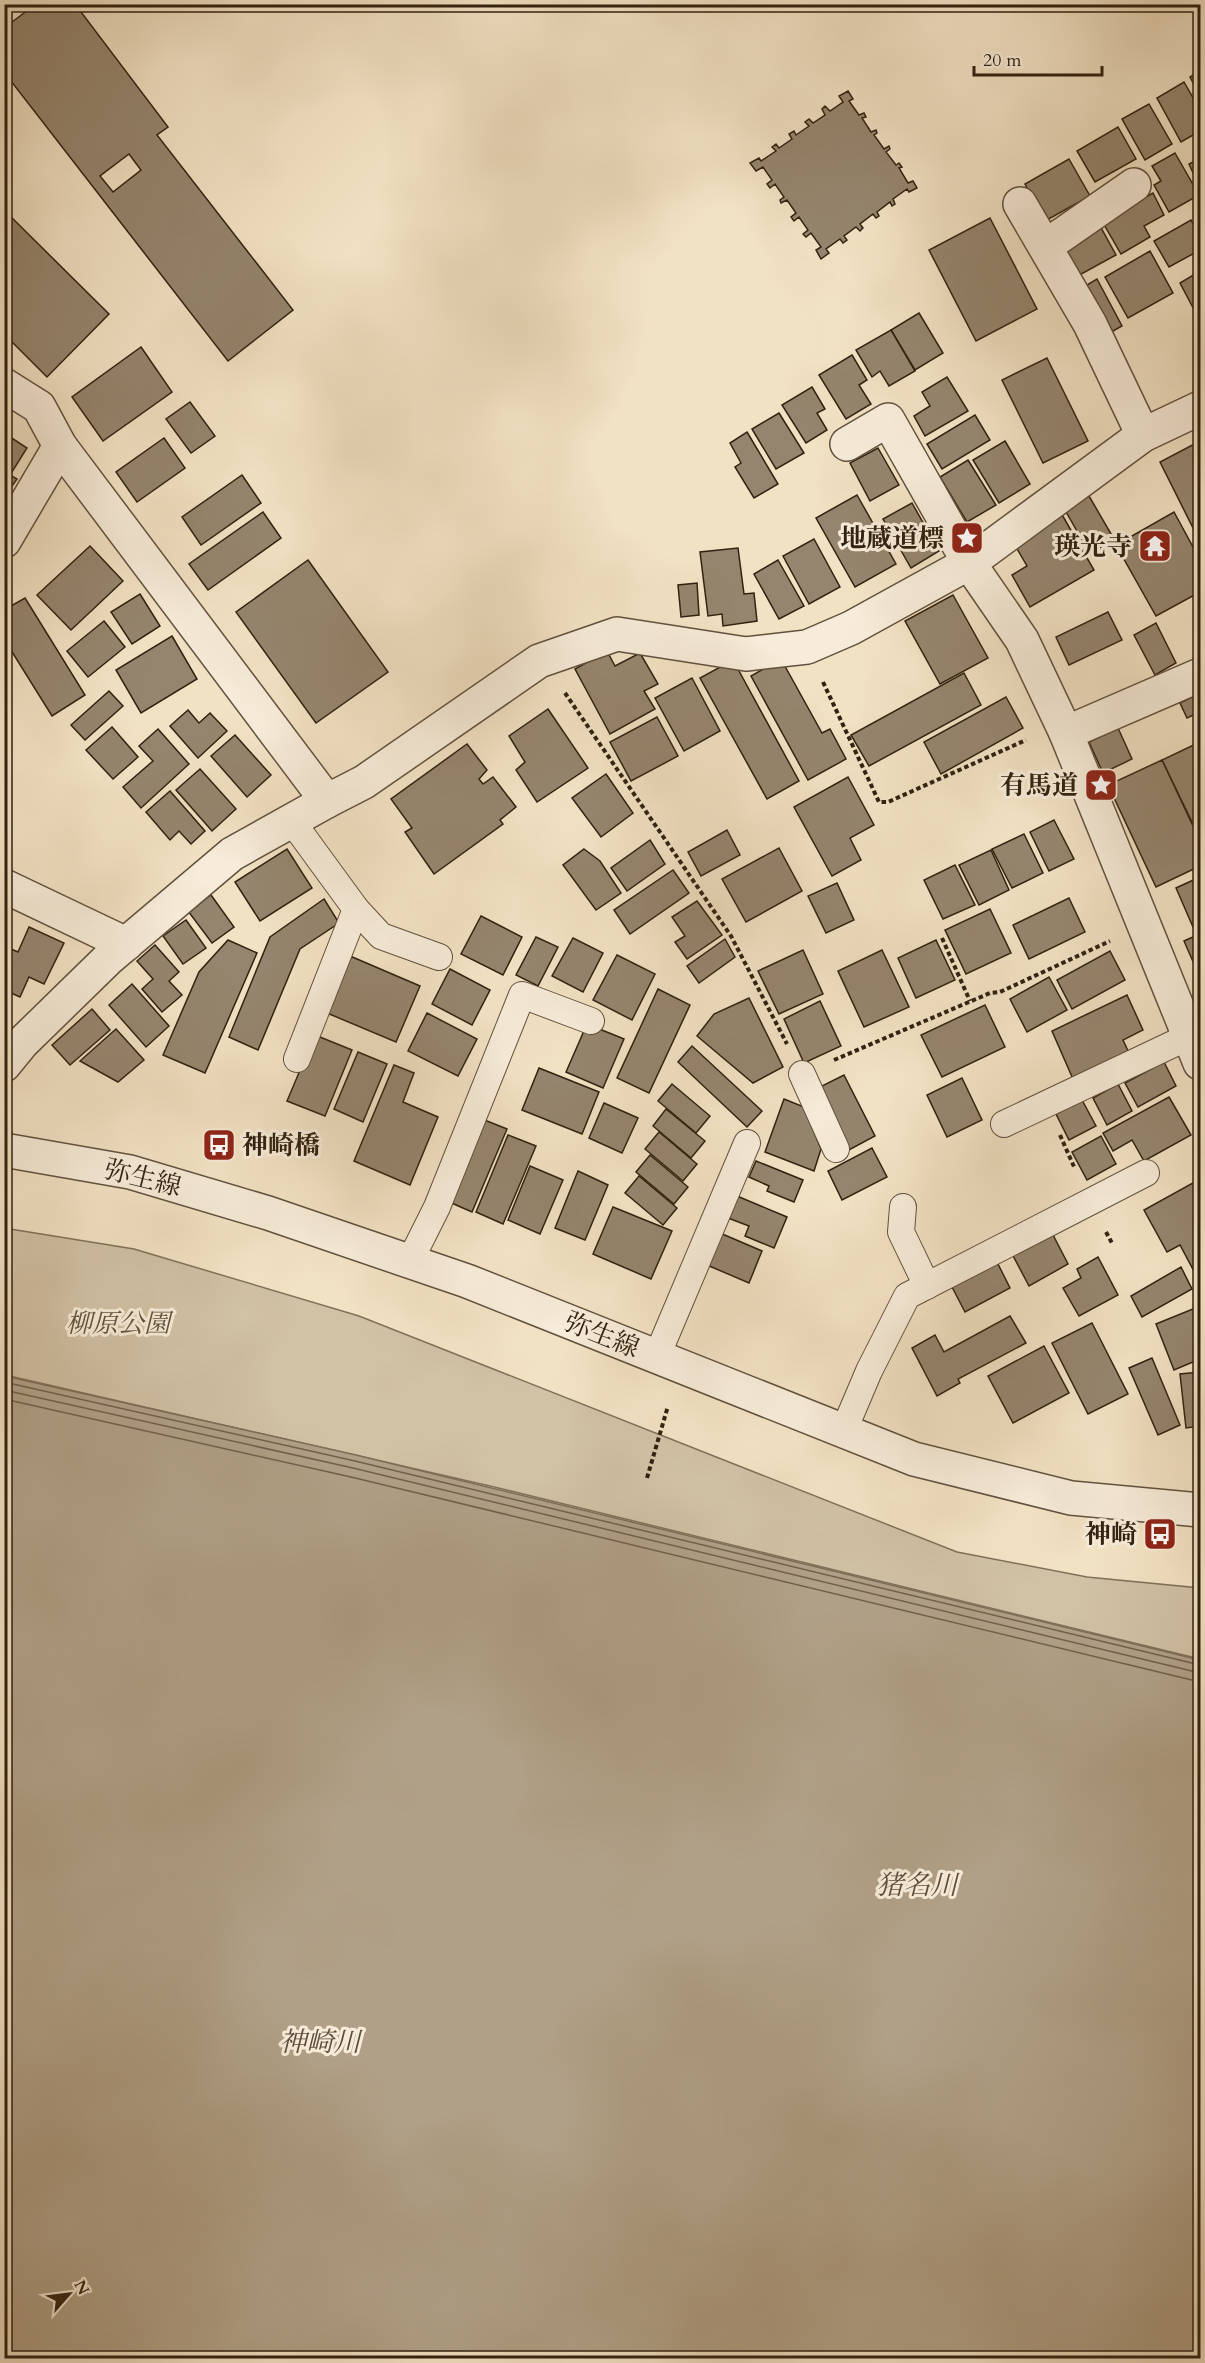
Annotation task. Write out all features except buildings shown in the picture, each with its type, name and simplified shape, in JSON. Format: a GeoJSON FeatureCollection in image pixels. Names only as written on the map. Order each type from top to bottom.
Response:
{"type":"FeatureCollection","features":[{"type":"Feature","properties":{"kind":"street"},"geometry":{"type":"LineString","coordinates":[[1046,246],[1134,185]]}},
{"type":"Feature","properties":{"kind":"street"},"geometry":{"type":"LineString","coordinates":[[1020,204],[1090,324],[1143,435]]}},
{"type":"Feature","properties":{"kind":"street"},"geometry":{"type":"LineString","coordinates":[[4,385],[39,407],[60,446],[327,801]]}},
{"type":"Feature","properties":{"kind":"street"},"geometry":{"type":"LineString","coordinates":[[8,1058],[90,976],[232,854],[364,782],[539,661],[617,633],[746,654],[807,647],[851,628],[969,563],[1143,435],[1200,408]]}},
{"type":"Feature","properties":{"kind":"street"},"geometry":{"type":"LineString","coordinates":[[847,444],[898,413],[969,563],[1022,640],[1064,728],[1143,925],[1192,1029]]}},
{"type":"Feature","properties":{"kind":"street"},"geometry":{"type":"LineString","coordinates":[[4,541],[60,446]]}},
{"type":"Feature","properties":{"kind":"street"},"geometry":{"type":"LineString","coordinates":[[1064,728],[1200,675]]}},
{"type":"Feature","properties":{"kind":"street"},"geometry":{"type":"LineString","coordinates":[[4,886],[126,944]]}},
{"type":"Feature","properties":{"kind":"street","name":"弥生線"},"geometry":{"type":"LineString","coordinates":[[4,1150],[130,1172],[268,1212],[467,1281],[914,1458],[1071,1498],[1200,1510]]}},
{"type":"Feature","properties":{"kind":"lane"},"geometry":{"type":"LineString","coordinates":[[291,820],[356,909],[381,936],[439,957]]}},
{"type":"Feature","properties":{"kind":"lane"},"geometry":{"type":"LineString","coordinates":[[297,1059],[356,909]]}},
{"type":"Feature","properties":{"kind":"lane"},"geometry":{"type":"LineString","coordinates":[[410,1261],[436,1207],[522,995],[591,1021]]}},
{"type":"Feature","properties":{"kind":"lane"},"geometry":{"type":"LineString","coordinates":[[1004,1124],[1192,1029]]}},
{"type":"Feature","properties":{"kind":"lane"},"geometry":{"type":"LineString","coordinates":[[802,1074],[836,1149]]}},
{"type":"Feature","properties":{"kind":"lane"},"geometry":{"type":"LineString","coordinates":[[657,1356],[747,1143]]}},
{"type":"Feature","properties":{"kind":"lane"},"geometry":{"type":"LineString","coordinates":[[844,1430],[869,1371],[907,1296],[1146,1173]]}},
{"type":"Feature","properties":{"kind":"lane"},"geometry":{"type":"LineString","coordinates":[[903,1207],[901,1232],[927,1286]]}},
{"type":"Feature","properties":{"kind":"path"},"geometry":{"type":"LineString","coordinates":[[807,647],[879,802],[888,802],[1064,728]]}},
{"type":"Feature","properties":{"kind":"path"},"geometry":{"type":"LineString","coordinates":[[539,661],[557,681],[730,936],[802,1074],[970,1001],[990,993],[1000,992],[1143,925]]}},
{"type":"Feature","properties":{"kind":"path"},"geometry":{"type":"LineString","coordinates":[[942,938],[970,1001]]}},
{"type":"Feature","properties":{"kind":"path"},"geometry":{"type":"LineString","coordinates":[[647,1478],[668,1406]]}},
{"type":"Feature","properties":{"kind":"green space","name":"柳原公園"},"geometry":{"type":"Polygon","coordinates":[[[4,1228],[134,1249],[359,1316],[957,1552],[1087,1577],[1200,1588],[1200,1659],[490,1486],[5,1375],[4,1228]]]}},
{"type":"Feature","properties":{"kind":"water"},"geometry":{"type":"Polygon","coordinates":[[[5,1376],[356,1455],[1200,1660],[1200,2358],[5,2358],[5,1376]]]}},
{"type":"Feature","properties":{"kind":"place","name":"地蔵道標"},"geometry":{"type":"Point","coordinates":[967,538]}},
{"type":"Feature","properties":{"kind":"place","name":"瑛光寺"},"geometry":{"type":"Point","coordinates":[1155,546]}},
{"type":"Feature","properties":{"kind":"place","name":"有馬道"},"geometry":{"type":"Point","coordinates":[1101,785]}},
{"type":"Feature","properties":{"kind":"place","name":"神崎橋"},"geometry":{"type":"Point","coordinates":[219,1145]}},
{"type":"Feature","properties":{"kind":"place","name":"神崎"},"geometry":{"type":"Point","coordinates":[1160,1534]}},
{"type":"Feature","properties":{"kind":"water label","name":"猪名川"},"geometry":{"type":"Point","coordinates":[917,1885]}},
{"type":"Feature","properties":{"kind":"water label","name":"神崎川"},"geometry":{"type":"Point","coordinates":[320,2042]}}]}
